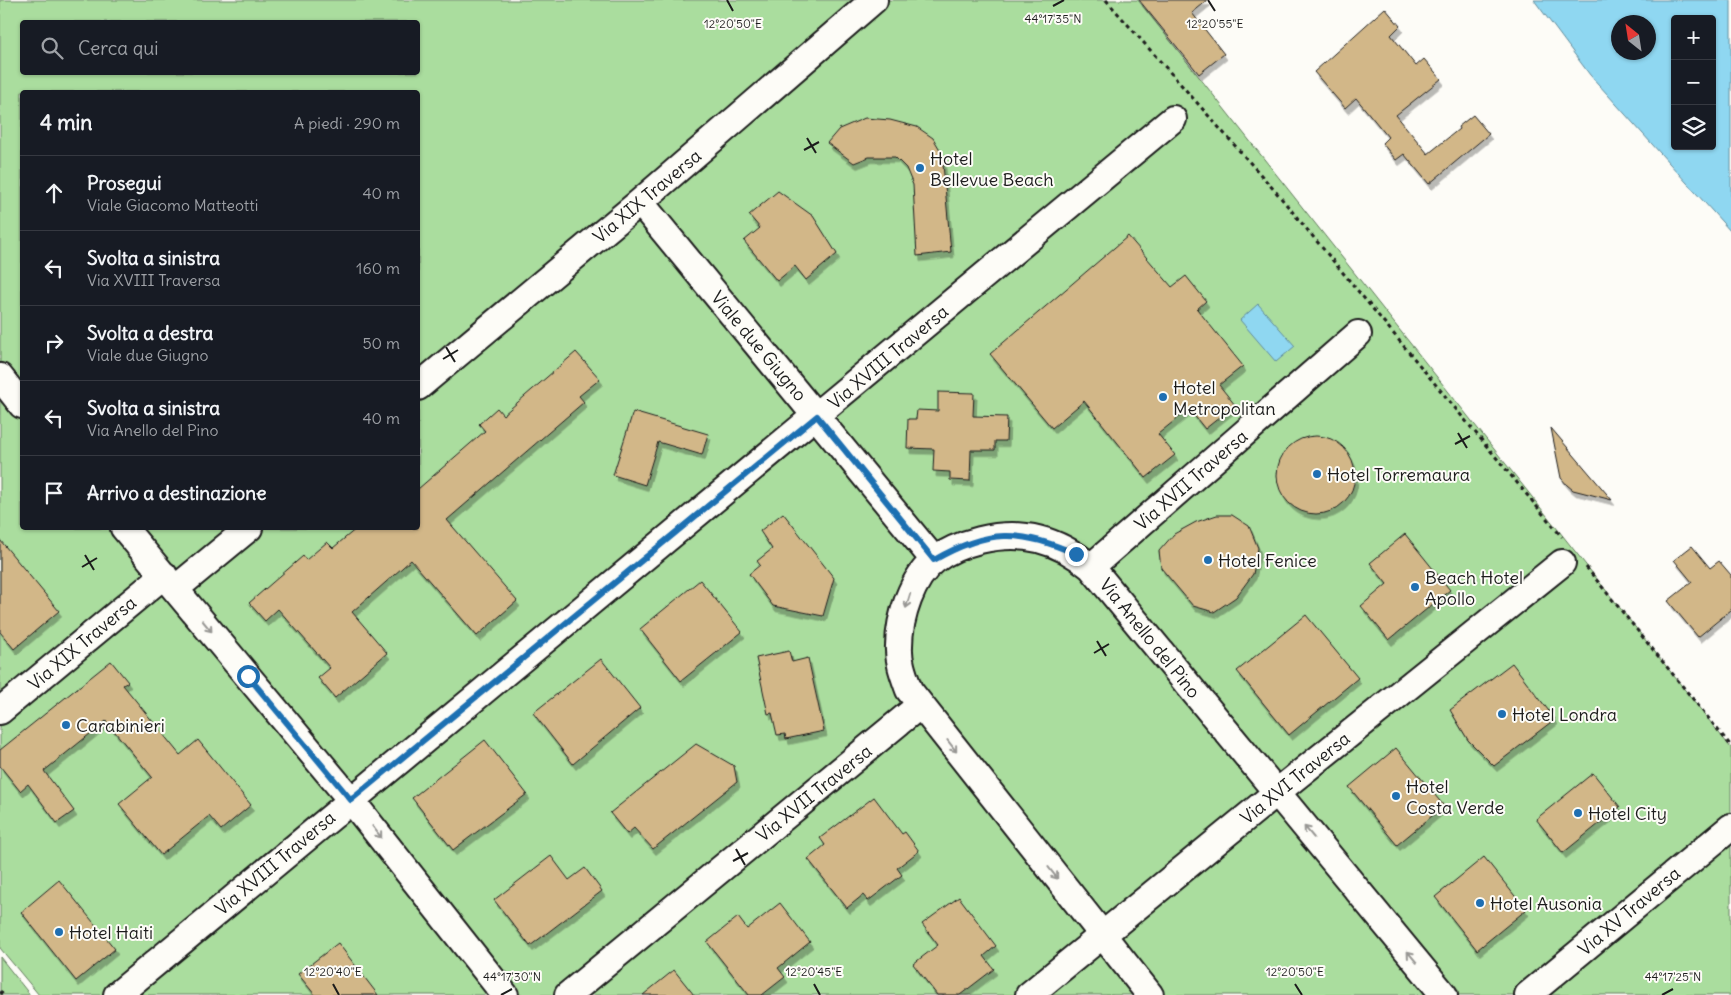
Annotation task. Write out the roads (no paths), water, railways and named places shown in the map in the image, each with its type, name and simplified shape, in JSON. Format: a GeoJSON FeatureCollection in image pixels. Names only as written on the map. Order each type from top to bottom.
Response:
{"type":"FeatureCollection","features":[{"type":"Feature","properties":{"kind":"street","name":"Via XIX Traversa"},"geometry":{"type":"LineString","coordinates":[[420,385],[640,202],[874,0]]}},
{"type":"Feature","properties":{"kind":"street","name":"Via XVIII Traversa"},"geometry":{"type":"LineString","coordinates":[[117,995],[1173,119]]}},
{"type":"Feature","properties":{"kind":"street","name":"Viale due Giugno"},"geometry":{"type":"LineString","coordinates":[[640,202],[934,560]]}},
{"type":"Feature","properties":{"kind":"street","name":"Via XVII Traversa"},"geometry":{"type":"LineString","coordinates":[[1091,567],[1358,334]]}},
{"type":"Feature","properties":{"kind":"street"},"geometry":{"type":"LineString","coordinates":[[0,377],[20,402]]}},
{"type":"Feature","properties":{"kind":"street"},"geometry":{"type":"LineString","coordinates":[[126,530],[351,800],[505,995]]}},
{"type":"Feature","properties":{"kind":"street","name":"Via XIX Traversa"},"geometry":{"type":"LineString","coordinates":[[0,711],[169,582],[246,530]]}},
{"type":"Feature","properties":{"kind":"street","name":"Via Anello del Pino"},"geometry":{"type":"LineString","coordinates":[[1150,995],[909,690],[902,669],[898,647],[900,626],[913,586],[934,560],[955,548],[970,543],[1012,535],[1038,539],[1059,547],[1076,554],[1091,567],[1444,995]]}},
{"type":"Feature","properties":{"kind":"street","name":"Via XVI Traversa"},"geometry":{"type":"LineString","coordinates":[[1029,995],[1568,554]]}},
{"type":"Feature","properties":{"kind":"street","name":"Via XVII Traversa"},"geometry":{"type":"LineString","coordinates":[[568,995],[920,705]]}},
{"type":"Feature","properties":{"kind":"street","name":"Via XV Traversa"},"geometry":{"type":"LineString","coordinates":[[1528,995],[1731,827]]}},
{"type":"Feature","properties":{"kind":"water"},"geometry":{"type":"Polygon","coordinates":[[[1534,0],[1731,0],[1731,232],[1590,75],[1534,0]]]}},
{"type":"Feature","properties":{"kind":"water"},"geometry":{"type":"Polygon","coordinates":[[[1258,304],[1295,346],[1276,362],[1240,320],[1258,304]]]}},
{"type":"Feature","properties":{"kind":"place","name":"Hotel Bellevue Beach"},"geometry":{"type":"Point","coordinates":[920,168]}},
{"type":"Feature","properties":{"kind":"place","name":"Hotel Metropolitan"},"geometry":{"type":"Point","coordinates":[1163,397]}},
{"type":"Feature","properties":{"kind":"place","name":"Hotel Torremaura"},"geometry":{"type":"Point","coordinates":[1317,474]}},
{"type":"Feature","properties":{"kind":"place","name":"Hotel Fenice"},"geometry":{"type":"Point","coordinates":[1208,560]}},
{"type":"Feature","properties":{"kind":"place","name":"Beach Hotel Apollo"},"geometry":{"type":"Point","coordinates":[1415,587]}},
{"type":"Feature","properties":{"kind":"place","name":"Hotel Londra"},"geometry":{"type":"Point","coordinates":[1502,714]}},
{"type":"Feature","properties":{"kind":"place","name":"Carabinieri"},"geometry":{"type":"Point","coordinates":[66,725]}},
{"type":"Feature","properties":{"kind":"place","name":"Hotel Costa Verde"},"geometry":{"type":"Point","coordinates":[1396,796]}},
{"type":"Feature","properties":{"kind":"place","name":"Hotel City"},"geometry":{"type":"Point","coordinates":[1578,813]}},
{"type":"Feature","properties":{"kind":"place","name":"Hotel Ausonia"},"geometry":{"type":"Point","coordinates":[1480,903]}},
{"type":"Feature","properties":{"kind":"place","name":"Hotel Haiti"},"geometry":{"type":"Point","coordinates":[59,932]}}]}
